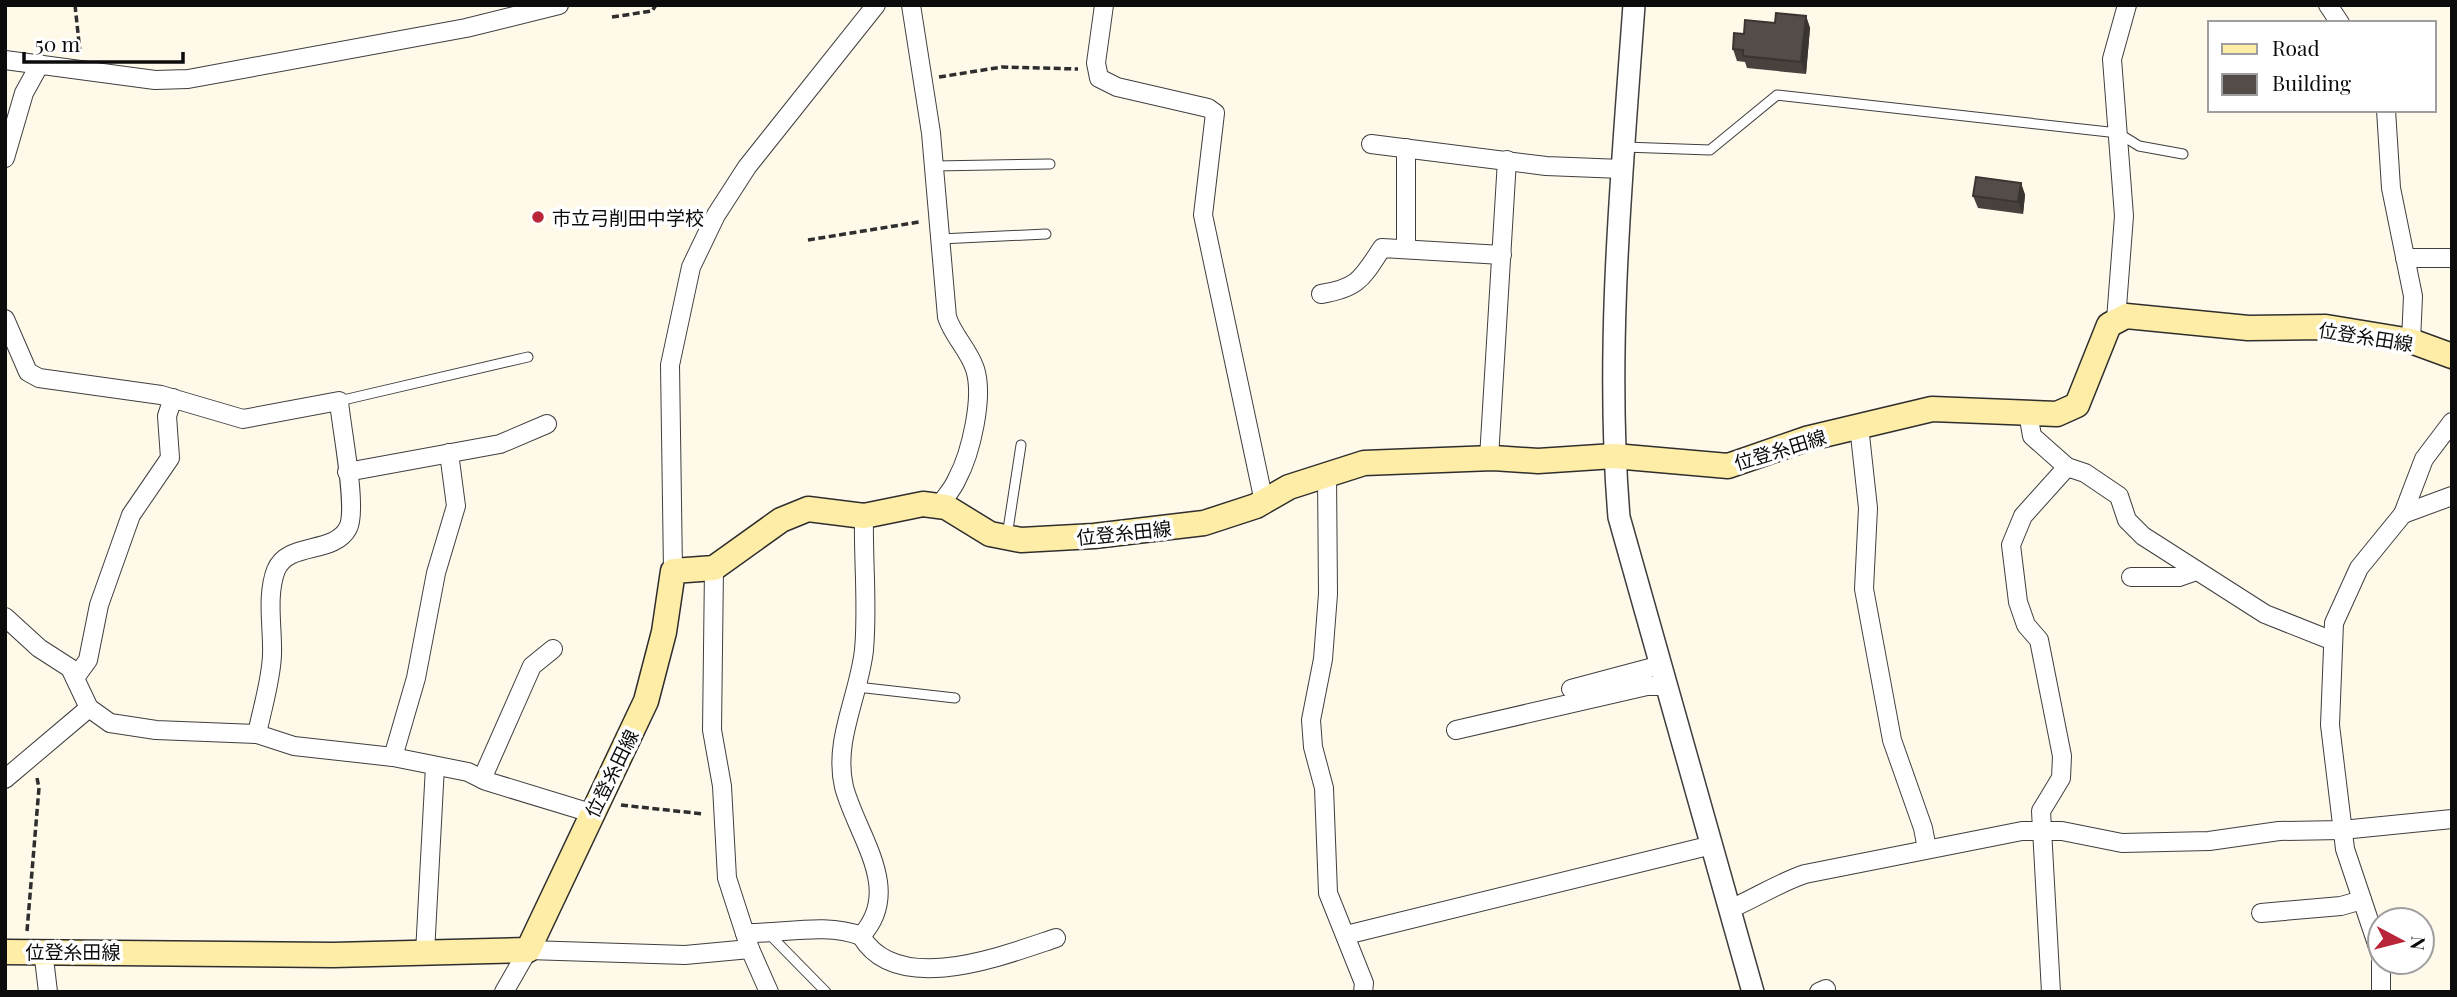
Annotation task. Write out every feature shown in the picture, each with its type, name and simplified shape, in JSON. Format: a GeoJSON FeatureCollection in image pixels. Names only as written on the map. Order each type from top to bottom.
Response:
{"type":"FeatureCollection","features":[{"type":"Feature","properties":{"kind":"main road","name":"位登糸田線"},"geometry":{"type":"LineString","coordinates":[[714,568],[782,520],[808,509],[864,516],[923,504],[946,507],[990,534],[1021,540],[1094,537],[1204,523],[1264,502],[1289,487],[1364,463],[1489,458],[1538,461],[1614,456],[1728,466],[1806,439],[1932,409],[2057,414],[2077,405],[2109,325],[2126,316],[2248,328],[2326,327],[2411,341],[2452,356]]}},
{"type":"Feature","properties":{"kind":"main road"},"geometry":{"type":"LineString","coordinates":[[673,571],[714,568]]}},
{"type":"Feature","properties":{"kind":"main road","name":"位登糸田線"},"geometry":{"type":"LineString","coordinates":[[25,950],[333,955],[528,950],[646,701],[664,632],[673,571]]}},
{"type":"Feature","properties":{"kind":"street"},"geometry":{"type":"LineString","coordinates":[[5,60],[155,79],[188,79],[466,28],[559,5]]}},
{"type":"Feature","properties":{"kind":"street"},"geometry":{"type":"LineString","coordinates":[[673,571],[670,365],[691,267],[716,215],[747,167],[876,5]]}},
{"type":"Feature","properties":{"kind":"street"},"geometry":{"type":"LineString","coordinates":[[911,5],[935,166],[947,317],[953,334],[974,365],[979,384],[975,421],[958,479],[939,506]]}},
{"type":"Feature","properties":{"kind":"street"},"geometry":{"type":"LineString","coordinates":[[1104,5],[1099,78],[1117,88],[1208,108],[1215,113],[1203,215],[1264,502]]}},
{"type":"Feature","properties":{"kind":"street"},"geometry":{"type":"LineString","coordinates":[[1634,5],[1622,169],[1614,456],[1619,517],[1753,992]]}},
{"type":"Feature","properties":{"kind":"street"},"geometry":{"type":"LineString","coordinates":[[2116,320],[2124,216],[2112,60],[2127,5]]}},
{"type":"Feature","properties":{"kind":"street"},"geometry":{"type":"LineString","coordinates":[[2328,5],[2339,21]]}},
{"type":"Feature","properties":{"kind":"street"},"geometry":{"type":"LineString","coordinates":[[5,158],[23,93],[40,64]]}},
{"type":"Feature","properties":{"kind":"street"},"geometry":{"type":"LineString","coordinates":[[2386,112],[2391,188],[2413,296],[2411,341]]}},
{"type":"Feature","properties":{"kind":"street"},"geometry":{"type":"LineString","coordinates":[[1371,144],[1546,166],[1622,169]]}},
{"type":"Feature","properties":{"kind":"street"},"geometry":{"type":"LineString","coordinates":[[1406,148],[1406,250]]}},
{"type":"Feature","properties":{"kind":"street"},"geometry":{"type":"LineString","coordinates":[[1489,458],[1507,160]]}},
{"type":"Feature","properties":{"kind":"street"},"geometry":{"type":"LineString","coordinates":[[1321,294],[1345,290],[1361,281],[1382,248],[1502,255]]}},
{"type":"Feature","properties":{"kind":"street"},"geometry":{"type":"LineString","coordinates":[[2405,258],[2452,258]]}},
{"type":"Feature","properties":{"kind":"street"},"geometry":{"type":"LineString","coordinates":[[5,319],[28,372],[39,378],[173,398],[243,419],[339,401],[352,509],[348,529],[335,542],[303,550],[283,561],[276,570],[270,611],[272,657],[257,734]]}},
{"type":"Feature","properties":{"kind":"street"},"geometry":{"type":"LineString","coordinates":[[75,678],[88,660],[99,605],[131,515],[170,458],[172,447],[167,416],[173,398]]}},
{"type":"Feature","properties":{"kind":"street"},"geometry":{"type":"LineString","coordinates":[[2028,413],[2032,436],[2067,467],[2085,473],[2119,496],[2127,520],[2143,536],[2265,614],[2333,641]]}},
{"type":"Feature","properties":{"kind":"street"},"geometry":{"type":"LineString","coordinates":[[2366,912],[2345,849],[2330,725],[2334,623],[2359,568],[2403,514],[2424,459],[2452,422]]}},
{"type":"Feature","properties":{"kind":"street"},"geometry":{"type":"LineString","coordinates":[[347,472],[500,444],[547,424]]}},
{"type":"Feature","properties":{"kind":"street"},"geometry":{"type":"LineString","coordinates":[[1859,426],[1868,508],[1866,601],[1892,740],[1923,828],[1927,849]]}},
{"type":"Feature","properties":{"kind":"street"},"geometry":{"type":"LineString","coordinates":[[393,757],[416,678],[436,573],[456,506],[449,453]]}},
{"type":"Feature","properties":{"kind":"street"},"geometry":{"type":"LineString","coordinates":[[2051,992],[2041,811],[2061,778],[2062,756],[2039,640],[2026,625],[2018,602],[2011,545],[2023,516],[2067,467]]}},
{"type":"Feature","properties":{"kind":"street"},"geometry":{"type":"LineString","coordinates":[[1326,475],[1328,594],[1323,659],[1311,720],[1313,747],[1324,788],[1328,893],[1364,983],[1363,992]]}},
{"type":"Feature","properties":{"kind":"street"},"geometry":{"type":"LineString","coordinates":[[2403,514],[2452,496]]}},
{"type":"Feature","properties":{"kind":"street"},"geometry":{"type":"LineString","coordinates":[[861,936],[879,909],[880,887],[844,787],[841,760],[864,648],[864,516]]}},
{"type":"Feature","properties":{"kind":"street"},"geometry":{"type":"LineString","coordinates":[[714,568],[712,730],[723,815],[727,878],[747,941],[769,992]]}},
{"type":"Feature","properties":{"kind":"street"},"geometry":{"type":"LineString","coordinates":[[2131,577],[2179,578],[2196,570]]}},
{"type":"Feature","properties":{"kind":"street"},"geometry":{"type":"LineString","coordinates":[[5,617],[39,648],[70,668],[89,708],[110,723],[156,730],[257,734],[294,746],[393,757],[468,772],[482,779],[594,807]]}},
{"type":"Feature","properties":{"kind":"street"},"geometry":{"type":"LineString","coordinates":[[482,779],[532,666],[553,649]]}},
{"type":"Feature","properties":{"kind":"street"},"geometry":{"type":"LineString","coordinates":[[1571,689],[1661,665]]}},
{"type":"Feature","properties":{"kind":"street"},"geometry":{"type":"LineString","coordinates":[[1456,730],[1647,686],[1667,686]]}},
{"type":"Feature","properties":{"kind":"street"},"geometry":{"type":"LineString","coordinates":[[5,779],[89,708]]}},
{"type":"Feature","properties":{"kind":"street"},"geometry":{"type":"LineString","coordinates":[[425,953],[435,766]]}},
{"type":"Feature","properties":{"kind":"street"},"geometry":{"type":"LineString","coordinates":[[1730,908],[1750,900],[1773,885],[1805,874],[2022,831],[2062,831],[2122,843],[2209,841],[2279,831],[2342,830],[2452,819]]}},
{"type":"Feature","properties":{"kind":"street"},"geometry":{"type":"LineString","coordinates":[[1346,935],[1712,845]]}},
{"type":"Feature","properties":{"kind":"street"},"geometry":{"type":"LineString","coordinates":[[2260,913],[2340,906],[2362,900]]}},
{"type":"Feature","properties":{"kind":"street"},"geometry":{"type":"LineString","coordinates":[[504,992],[528,950],[685,955],[769,934],[817,929],[850,932],[861,936],[869,950],[887,962],[927,971],[1004,955],[1056,938]]}},
{"type":"Feature","properties":{"kind":"street"},"geometry":{"type":"LineString","coordinates":[[25,950],[48,992]]}},
{"type":"Feature","properties":{"kind":"lane"},"geometry":{"type":"LineString","coordinates":[[1624,147],[1710,150],[1777,95],[2118,133],[2139,146],[2183,154]]}},
{"type":"Feature","properties":{"kind":"lane"},"geometry":{"type":"LineString","coordinates":[[935,166],[1050,164]]}},
{"type":"Feature","properties":{"kind":"lane"},"geometry":{"type":"LineString","coordinates":[[940,239],[1046,234]]}},
{"type":"Feature","properties":{"kind":"lane"},"geometry":{"type":"LineString","coordinates":[[339,401],[528,358]]}},
{"type":"Feature","properties":{"kind":"lane"},"geometry":{"type":"LineString","coordinates":[[1006,537],[1021,445]]}},
{"type":"Feature","properties":{"kind":"lane"},"geometry":{"type":"LineString","coordinates":[[857,687],[956,698]]}},
{"type":"Feature","properties":{"kind":"lane"},"geometry":{"type":"LineString","coordinates":[[769,934],[826,992]]}},
{"type":"Feature","properties":{"kind":"path"},"geometry":{"type":"LineString","coordinates":[[75,5],[80,71]]}},
{"type":"Feature","properties":{"kind":"path"},"geometry":{"type":"LineString","coordinates":[[612,18],[652,11],[656,5]]}},
{"type":"Feature","properties":{"kind":"path"},"geometry":{"type":"LineString","coordinates":[[922,80],[1002,67],[1098,70]]}},
{"type":"Feature","properties":{"kind":"path"},"geometry":{"type":"LineString","coordinates":[[808,240],[939,220]]}},
{"type":"Feature","properties":{"kind":"path"},"geometry":{"type":"LineString","coordinates":[[25,950],[39,788],[32,756]]}},
{"type":"Feature","properties":{"kind":"path"},"geometry":{"type":"LineString","coordinates":[[594,807],[723,815]]}},
{"type":"Feature","properties":{"kind":"building"},"geometry":{"type":"Polygon","coordinates":[[[1776,13],[1806,16],[1801,62],[1743,56],[1743,50],[1733,49],[1734,33],[1744,34],[1745,20],[1775,23],[1776,13]]]}},
{"type":"Feature","properties":{"kind":"building"},"geometry":{"type":"Polygon","coordinates":[[[1976,177],[2021,183],[2018,202],[1973,196],[1976,177]]]}},
{"type":"Feature","properties":{"kind":"place","name":"市立弓削田中学校"},"geometry":{"type":"Point","coordinates":[538,217]}}]}
